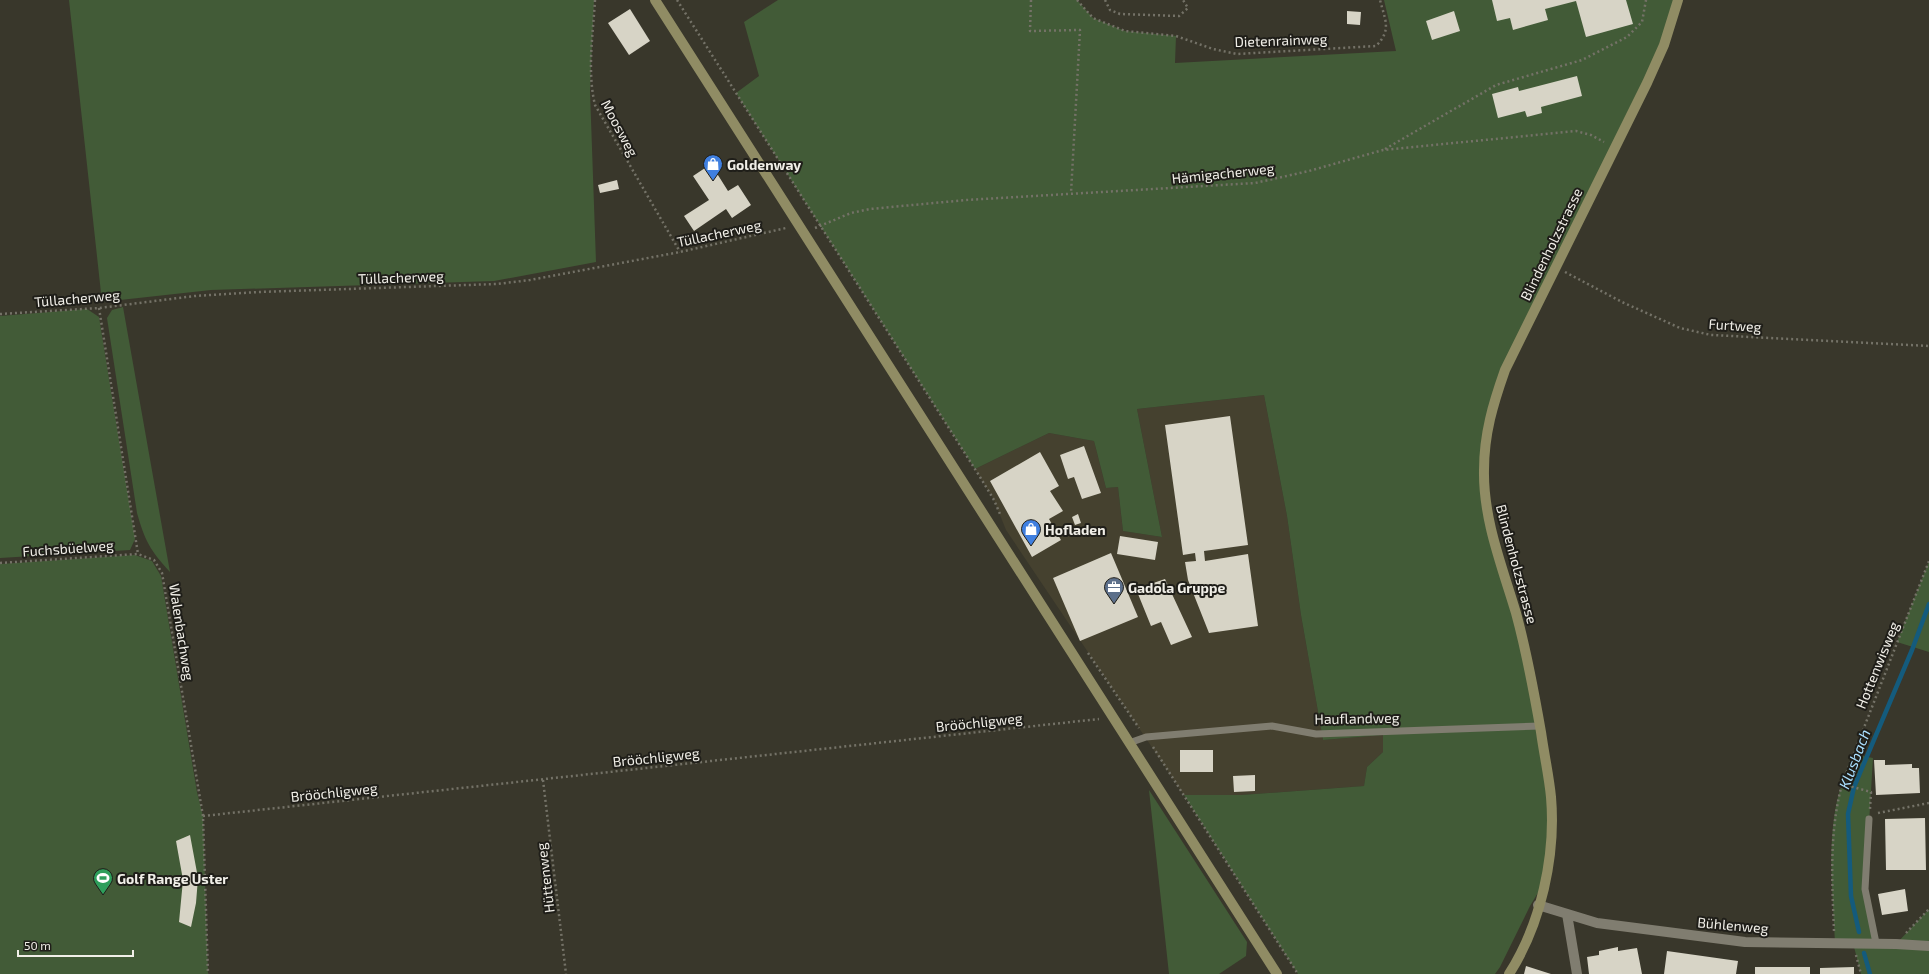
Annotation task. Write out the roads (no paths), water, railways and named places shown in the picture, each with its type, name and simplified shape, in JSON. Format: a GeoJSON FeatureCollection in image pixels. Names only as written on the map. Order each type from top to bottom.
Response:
{"type":"FeatureCollection","features":[{"type":"Feature","properties":{"kind":"main road"},"geometry":{"type":"LineString","coordinates":[[655,0],[1277,974]]}},
{"type":"Feature","properties":{"kind":"main road","name":"Blindenholzstrasse"},"geometry":{"type":"LineString","coordinates":[[1509,974],[1523,948],[1538,905],[1550,854],[1551,798],[1527,653],[1491,532],[1486,503],[1484,471],[1486,439],[1492,405],[1505,370],[1664,45],[1678,0]]}},
{"type":"Feature","properties":{"kind":"street","name":"Bühlenweg"},"geometry":{"type":"LineString","coordinates":[[1538,905],[1597,924],[1745,942],[1876,943],[1929,946]]}},
{"type":"Feature","properties":{"kind":"street"},"geometry":{"type":"LineString","coordinates":[[1567,914],[1576,974]]}},
{"type":"Feature","properties":{"kind":"lane","name":"Hauflandweg"},"geometry":{"type":"LineString","coordinates":[[1129,743],[1146,737],[1272,726],[1316,734],[1540,726]]}},
{"type":"Feature","properties":{"kind":"lane"},"geometry":{"type":"LineString","coordinates":[[1869,819],[1865,889],[1876,943]]}},
{"type":"Feature","properties":{"kind":"waterway","name":"Klusbach"},"geometry":{"type":"LineString","coordinates":[[1859,932],[1851,896],[1848,814],[1854,787],[1912,650],[1929,604]]}},
{"type":"Feature","properties":{"kind":"waterway","name":"Klusbach"},"geometry":{"type":"LineString","coordinates":[[1864,953],[1870,974]]}},
{"type":"Feature","properties":{"kind":"place","name":"Goldenway"},"geometry":{"type":"Point","coordinates":[713,181]}},
{"type":"Feature","properties":{"kind":"place","name":"Hofladen"},"geometry":{"type":"Point","coordinates":[1031,546]}},
{"type":"Feature","properties":{"kind":"place","name":"Gadola Gruppe"},"geometry":{"type":"Point","coordinates":[1114,604]}},
{"type":"Feature","properties":{"kind":"place","name":"Golf Range Uster"},"geometry":{"type":"Point","coordinates":[103,895]}}]}
